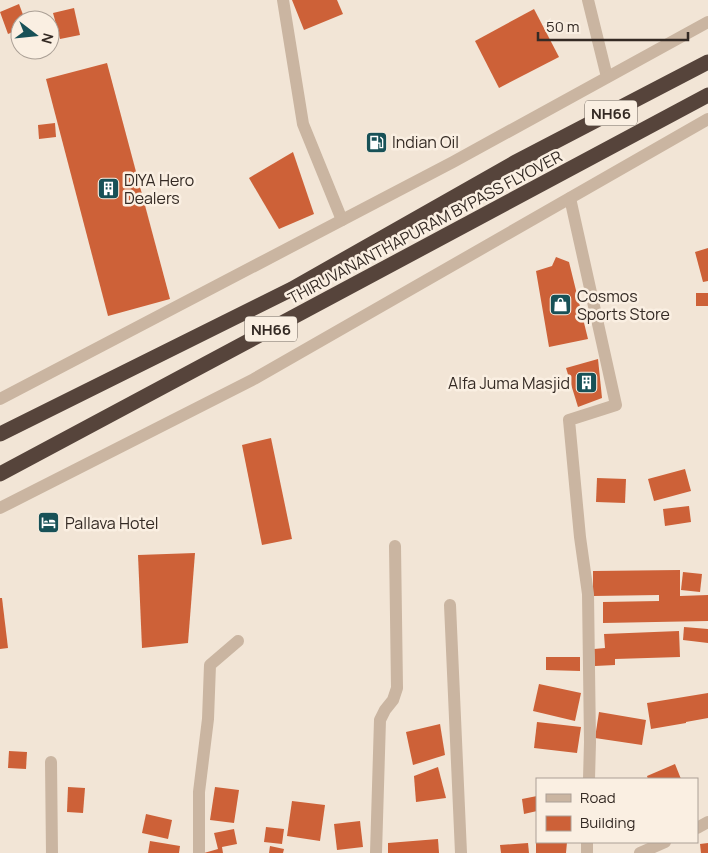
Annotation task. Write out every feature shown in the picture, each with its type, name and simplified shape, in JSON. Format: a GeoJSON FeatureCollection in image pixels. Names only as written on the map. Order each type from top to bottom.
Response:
{"type":"FeatureCollection","features":[{"type":"Feature","properties":{"kind":"highway","name":"THIRUVANANTHAPURAM BYPASS FLYOVER"},"geometry":{"type":"LineString","coordinates":[[0,434],[292,288],[514,163],[708,62]]}},
{"type":"Feature","properties":{"kind":"highway","name":"THIRUVANANTHAPURAM BYPASS FLYOVER"},"geometry":{"type":"LineString","coordinates":[[0,474],[708,95]]}},
{"type":"Feature","properties":{"kind":"street"},"geometry":{"type":"LineString","coordinates":[[283,0],[304,124],[342,220]]}},
{"type":"Feature","properties":{"kind":"street"},"geometry":{"type":"LineString","coordinates":[[588,0],[607,77]]}},
{"type":"Feature","properties":{"kind":"street"},"geometry":{"type":"LineString","coordinates":[[0,399],[453,162],[708,22]]}},
{"type":"Feature","properties":{"kind":"street"},"geometry":{"type":"LineString","coordinates":[[0,508],[254,379],[708,120]]}},
{"type":"Feature","properties":{"kind":"street"},"geometry":{"type":"LineString","coordinates":[[570,198],[616,405],[569,420],[580,537],[588,594],[589,778]]}},
{"type":"Feature","properties":{"kind":"street"},"geometry":{"type":"LineString","coordinates":[[376,853],[380,720],[393,700],[397,688],[395,546]]}},
{"type":"Feature","properties":{"kind":"street"},"geometry":{"type":"LineString","coordinates":[[450,605],[461,853]]}},
{"type":"Feature","properties":{"kind":"street"},"geometry":{"type":"LineString","coordinates":[[199,853],[199,792],[208,719],[210,665],[238,641]]}},
{"type":"Feature","properties":{"kind":"street"},"geometry":{"type":"LineString","coordinates":[[51,762],[52,853]]}},
{"type":"Feature","properties":{"kind":"street"},"geometry":{"type":"LineString","coordinates":[[640,853],[663,843]]}},
{"type":"Feature","properties":{"kind":"building"},"geometry":{"type":"Polygon","coordinates":[[[292,0],[337,0],[343,14],[304,30],[292,0]]]}},
{"type":"Feature","properties":{"kind":"building"},"geometry":{"type":"Polygon","coordinates":[[[19,4],[21,10],[10,10],[10,33],[8,34],[0,12],[19,4]]]}},
{"type":"Feature","properties":{"kind":"building"},"geometry":{"type":"Polygon","coordinates":[[[74,8],[80,35],[60,39],[60,11],[74,8]]]}},
{"type":"Feature","properties":{"kind":"building"},"geometry":{"type":"Polygon","coordinates":[[[534,9],[559,57],[499,88],[475,41],[534,9]]]}},
{"type":"Feature","properties":{"kind":"building","name":"DIYA Hero Dealers"},"geometry":{"type":"Polygon","coordinates":[[[107,63],[170,299],[108,316],[46,79],[107,63]]]}},
{"type":"Feature","properties":{"kind":"building"},"geometry":{"type":"Polygon","coordinates":[[[55,123],[56,137],[39,139],[38,125],[55,123]]]}},
{"type":"Feature","properties":{"kind":"building"},"geometry":{"type":"Polygon","coordinates":[[[293,152],[314,214],[279,229],[249,178],[293,152]]]}},
{"type":"Feature","properties":{"kind":"building"},"geometry":{"type":"Polygon","coordinates":[[[708,248],[708,281],[703,282],[695,252],[708,248]]]}},
{"type":"Feature","properties":{"kind":"building","name":"Cosmos Sports Store"},"geometry":{"type":"Polygon","coordinates":[[[556,257],[569,262],[588,339],[549,347],[536,271],[552,266],[556,257]]]}},
{"type":"Feature","properties":{"kind":"building"},"geometry":{"type":"Polygon","coordinates":[[[696,293],[708,293],[708,306],[696,306],[696,293]]]}},
{"type":"Feature","properties":{"kind":"building","name":"Alfa Juma Masjid"},"geometry":{"type":"Polygon","coordinates":[[[598,359],[602,398],[578,407],[566,368],[598,359]]]}},
{"type":"Feature","properties":{"kind":"building"},"geometry":{"type":"Polygon","coordinates":[[[271,438],[292,539],[262,545],[242,445],[271,438]]]}},
{"type":"Feature","properties":{"kind":"building"},"geometry":{"type":"Polygon","coordinates":[[[685,469],[691,491],[654,501],[648,479],[685,469]]]}},
{"type":"Feature","properties":{"kind":"building"},"geometry":{"type":"Polygon","coordinates":[[[597,478],[626,479],[625,503],[596,502],[597,478]]]}},
{"type":"Feature","properties":{"kind":"building"},"geometry":{"type":"Polygon","coordinates":[[[689,506],[691,522],[665,526],[663,509],[689,506]]]}},
{"type":"Feature","properties":{"kind":"building"},"geometry":{"type":"Polygon","coordinates":[[[195,553],[188,643],[142,648],[138,555],[195,553]]]}},
{"type":"Feature","properties":{"kind":"building"},"geometry":{"type":"Polygon","coordinates":[[[680,570],[680,596],[708,595],[708,621],[603,623],[603,602],[659,601],[659,595],[593,596],[593,571],[680,570]]]}},
{"type":"Feature","properties":{"kind":"building"},"geometry":{"type":"Polygon","coordinates":[[[683,572],[702,574],[700,592],[681,590],[683,572]]]}},
{"type":"Feature","properties":{"kind":"building"},"geometry":{"type":"Polygon","coordinates":[[[0,598],[2,598],[8,648],[0,649],[0,598]]]}},
{"type":"Feature","properties":{"kind":"building"},"geometry":{"type":"Polygon","coordinates":[[[684,627],[708,629],[708,643],[683,640],[684,627]]]}},
{"type":"Feature","properties":{"kind":"building"},"geometry":{"type":"Polygon","coordinates":[[[679,631],[680,657],[615,659],[615,665],[595,666],[594,649],[605,648],[604,634],[679,631]]]}},
{"type":"Feature","properties":{"kind":"building"},"geometry":{"type":"Polygon","coordinates":[[[546,657],[580,657],[580,671],[546,670],[546,657]]]}},
{"type":"Feature","properties":{"kind":"building"},"geometry":{"type":"Polygon","coordinates":[[[539,684],[581,693],[575,721],[533,711],[539,684]]]}},
{"type":"Feature","properties":{"kind":"building"},"geometry":{"type":"Polygon","coordinates":[[[708,693],[708,718],[651,729],[647,703],[708,693]]]}},
{"type":"Feature","properties":{"kind":"building"},"geometry":{"type":"Polygon","coordinates":[[[599,712],[646,720],[642,745],[595,738],[599,712]]]}},
{"type":"Feature","properties":{"kind":"building"},"geometry":{"type":"Polygon","coordinates":[[[537,722],[581,727],[577,753],[534,748],[537,722]]]}},
{"type":"Feature","properties":{"kind":"building"},"geometry":{"type":"Polygon","coordinates":[[[440,724],[445,755],[413,765],[406,732],[440,724]]]}},
{"type":"Feature","properties":{"kind":"building"},"geometry":{"type":"Polygon","coordinates":[[[9,751],[27,752],[26,769],[8,768],[9,751]]]}},
{"type":"Feature","properties":{"kind":"building"},"geometry":{"type":"Polygon","coordinates":[[[675,764],[681,778],[648,778],[647,776],[675,764]]]}},
{"type":"Feature","properties":{"kind":"building"},"geometry":{"type":"Polygon","coordinates":[[[438,767],[446,798],[416,802],[414,776],[438,767]]]}},
{"type":"Feature","properties":{"kind":"building"},"geometry":{"type":"Polygon","coordinates":[[[68,787],[85,788],[83,813],[67,812],[68,787]]]}},
{"type":"Feature","properties":{"kind":"building"},"geometry":{"type":"Polygon","coordinates":[[[215,787],[239,790],[234,823],[210,820],[215,787]]]}},
{"type":"Feature","properties":{"kind":"building"},"geometry":{"type":"Polygon","coordinates":[[[536,796],[536,811],[524,814],[522,799],[536,796]]]}},
{"type":"Feature","properties":{"kind":"building"},"geometry":{"type":"Polygon","coordinates":[[[292,801],[325,805],[320,841],[287,836],[292,801]]]}},
{"type":"Feature","properties":{"kind":"building"},"geometry":{"type":"Polygon","coordinates":[[[146,814],[172,820],[168,839],[142,833],[146,814]]]}},
{"type":"Feature","properties":{"kind":"building"},"geometry":{"type":"Polygon","coordinates":[[[360,821],[363,847],[337,850],[334,824],[360,821]]]}},
{"type":"Feature","properties":{"kind":"building"},"geometry":{"type":"Polygon","coordinates":[[[266,827],[284,829],[282,844],[264,842],[266,827]]]}},
{"type":"Feature","properties":{"kind":"building"},"geometry":{"type":"Polygon","coordinates":[[[234,829],[237,844],[222,847],[223,853],[204,853],[218,849],[214,833],[234,829]]]}},
{"type":"Feature","properties":{"kind":"building"},"geometry":{"type":"Polygon","coordinates":[[[438,839],[439,853],[388,853],[388,843],[438,839]]]}},
{"type":"Feature","properties":{"kind":"building"},"geometry":{"type":"Polygon","coordinates":[[[150,841],[180,846],[179,853],[148,853],[150,841]]]}},
{"type":"Feature","properties":{"kind":"building"},"geometry":{"type":"Polygon","coordinates":[[[528,843],[529,853],[501,853],[500,845],[528,843]]]}},
{"type":"Feature","properties":{"kind":"building"},"geometry":{"type":"Polygon","coordinates":[[[536,843],[567,843],[566,853],[536,853],[536,843]]]}},
{"type":"Feature","properties":{"kind":"building"},"geometry":{"type":"Polygon","coordinates":[[[708,843],[708,853],[701,853],[700,844],[708,843]]]}},
{"type":"Feature","properties":{"kind":"building"},"geometry":{"type":"Polygon","coordinates":[[[270,846],[284,849],[283,853],[269,853],[270,846]]]}},
{"type":"Feature","properties":{"kind":"place","name":"Indian Oil"},"geometry":{"type":"Point","coordinates":[376,142]}},
{"type":"Feature","properties":{"kind":"place","name":"DIYA Hero Dealers"},"geometry":{"type":"Point","coordinates":[108,189]}},
{"type":"Feature","properties":{"kind":"place","name":"Cosmos Sports Store"},"geometry":{"type":"Point","coordinates":[561,305]}},
{"type":"Feature","properties":{"kind":"place","name":"Alfa Juma Masjid"},"geometry":{"type":"Point","coordinates":[586,383]}},
{"type":"Feature","properties":{"kind":"place","name":"Pallava Hotel"},"geometry":{"type":"Point","coordinates":[49,523]}}]}
